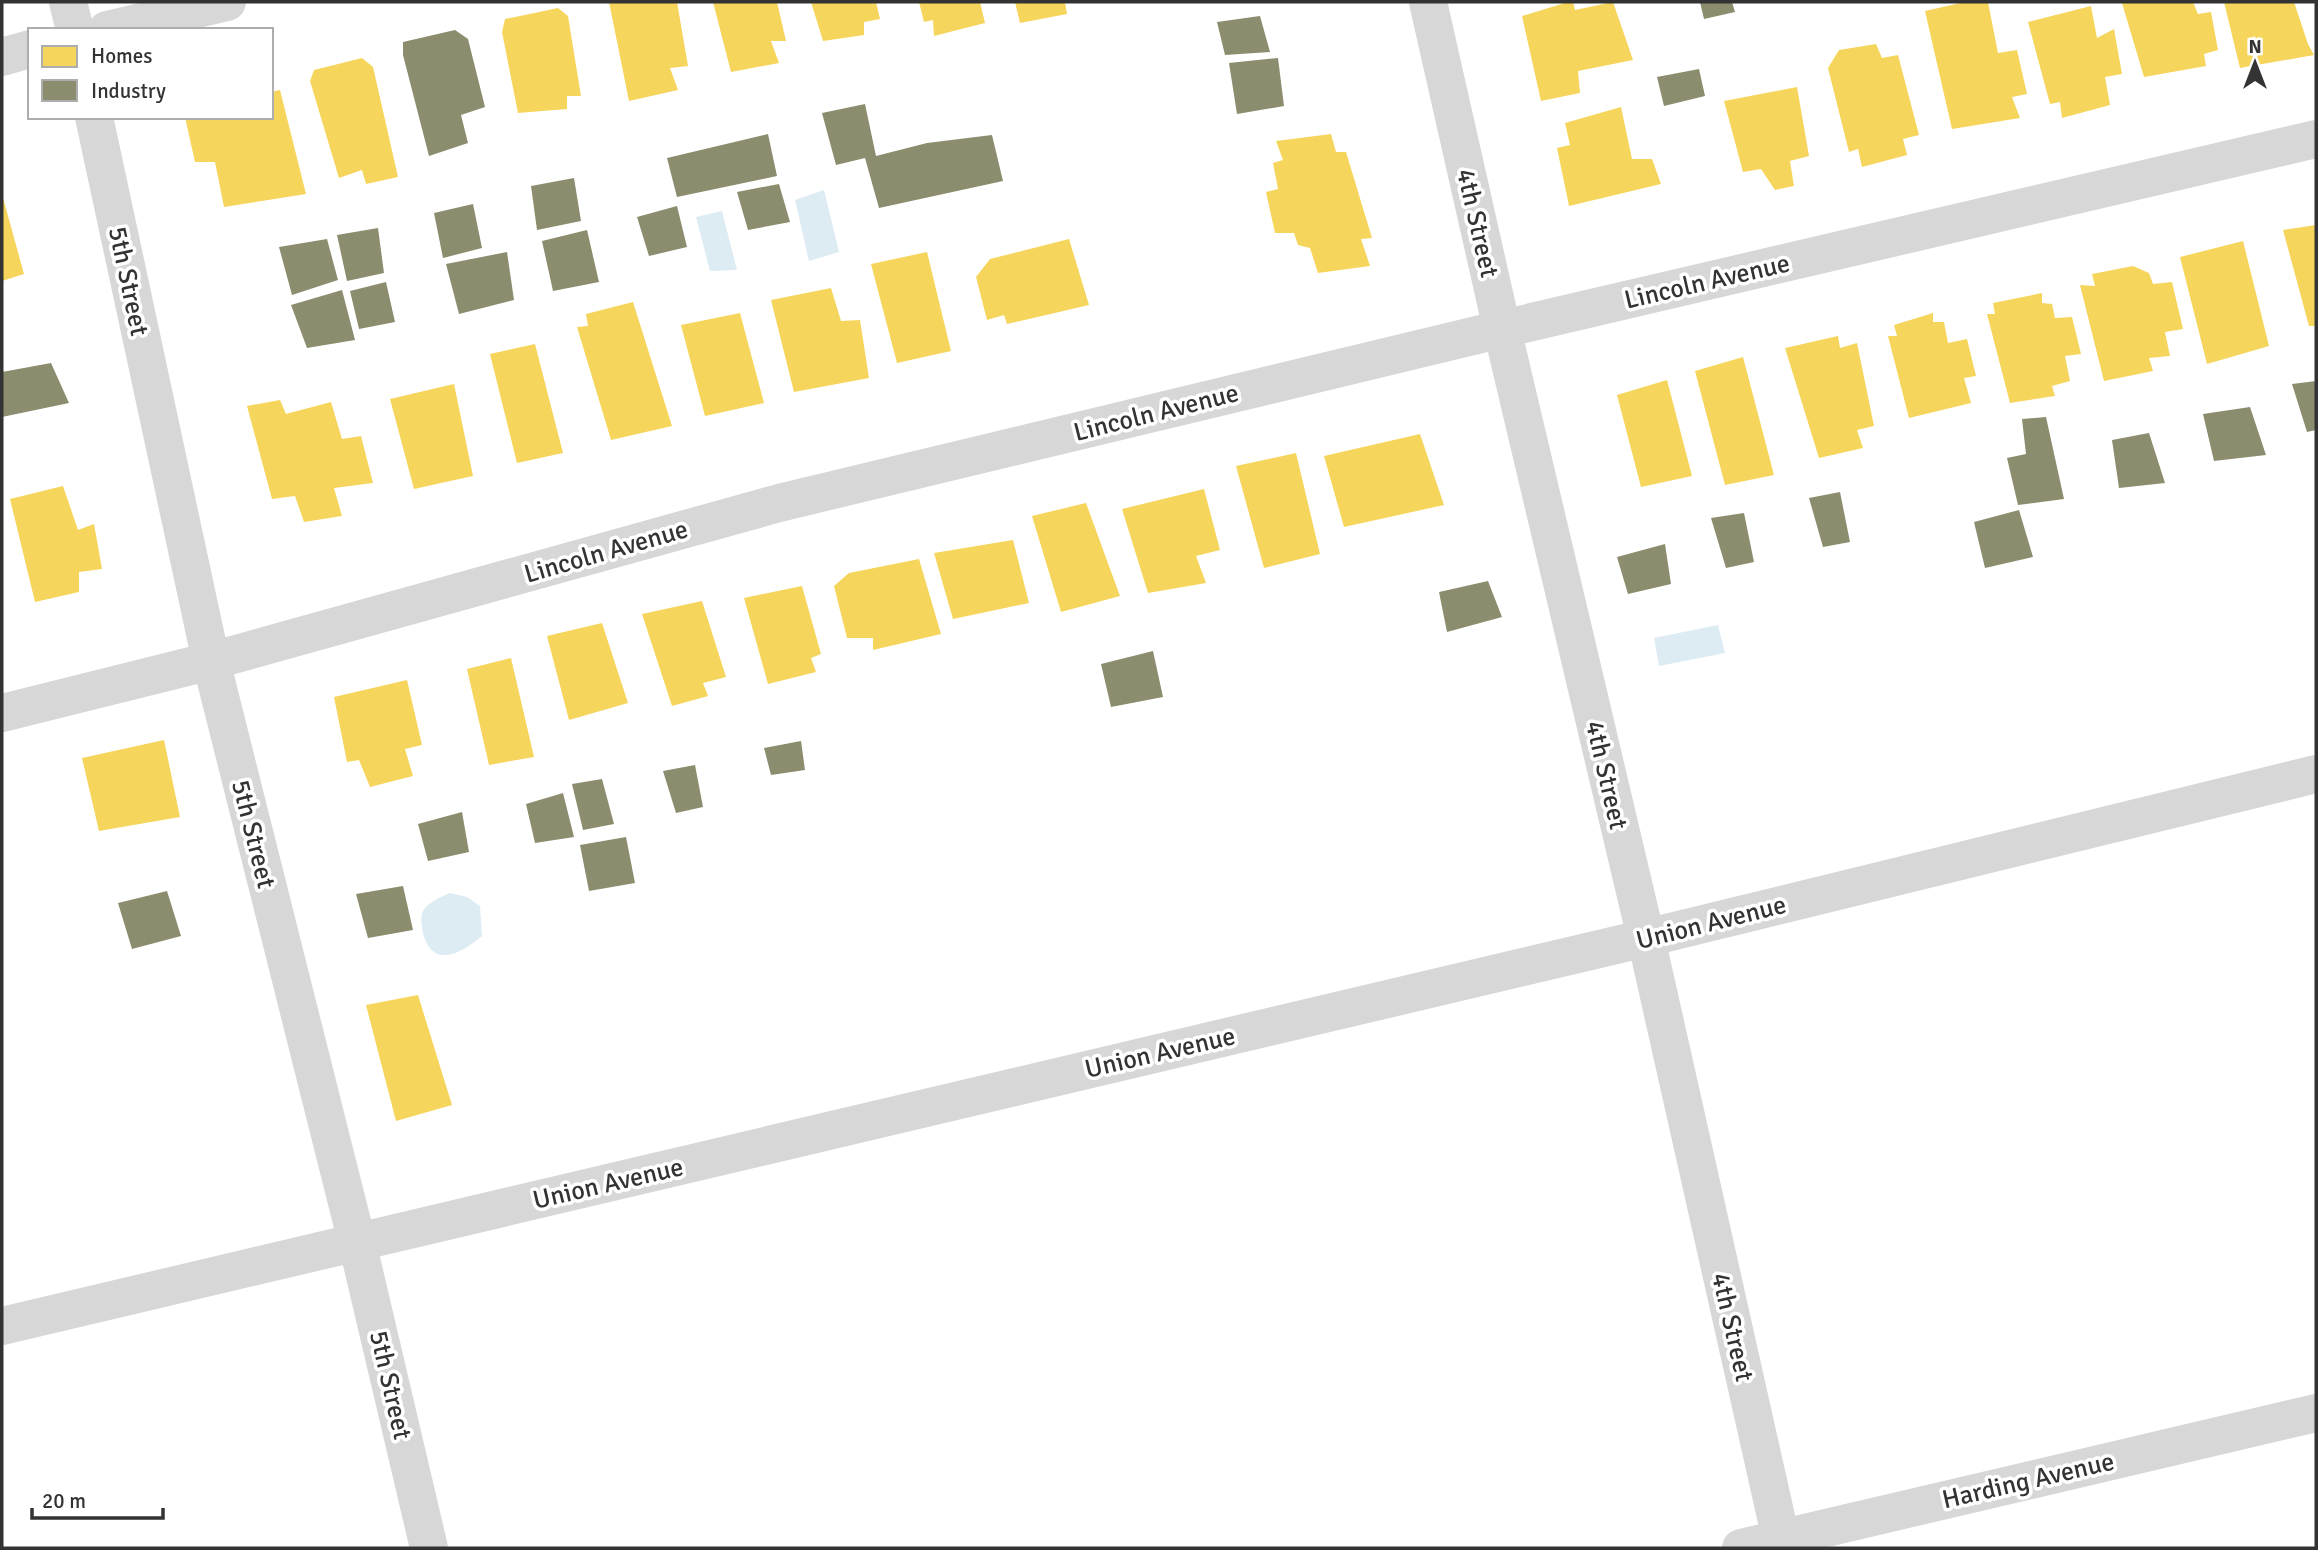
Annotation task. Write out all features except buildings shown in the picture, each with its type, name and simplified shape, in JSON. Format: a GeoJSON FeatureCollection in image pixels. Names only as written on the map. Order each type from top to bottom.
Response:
{"type":"FeatureCollection","features":[{"type":"Feature","properties":{"kind":"street"},"geometry":{"type":"LineString","coordinates":[[68,2],[74,28]]}},
{"type":"Feature","properties":{"kind":"street"},"geometry":{"type":"LineString","coordinates":[[116,28],[227,2]]}},
{"type":"Feature","properties":{"kind":"street","name":"4th Street"},"geometry":{"type":"LineString","coordinates":[[1429,2],[1502,329],[1646,938],[1782,1543]]}},
{"type":"Feature","properties":{"kind":"street"},"geometry":{"type":"LineString","coordinates":[[2,57],[28,50]]}},
{"type":"Feature","properties":{"kind":"street","name":"5th Street"},"geometry":{"type":"LineString","coordinates":[[94,119],[211,661],[357,1242],[429,1548]]}},
{"type":"Feature","properties":{"kind":"street","name":"Lincoln Avenue"},"geometry":{"type":"LineString","coordinates":[[2,713],[211,661],[779,503],[1502,329],[2316,139]]}},
{"type":"Feature","properties":{"kind":"street","name":"Union Avenue"},"geometry":{"type":"LineString","coordinates":[[2,1326],[1646,938],[2316,774]]}},
{"type":"Feature","properties":{"kind":"street","name":"Harding Avenue"},"geometry":{"type":"LineString","coordinates":[[1741,1548],[1782,1543],[2316,1413]]}},
{"type":"Feature","properties":{"kind":"shaded area"},"geometry":{"type":"Polygon","coordinates":[[[824,190],[839,252],[809,261],[795,200],[824,190]]]}},
{"type":"Feature","properties":{"kind":"shaded area"},"geometry":{"type":"Polygon","coordinates":[[[722,211],[737,270],[710,271],[696,217],[722,211]]]}},
{"type":"Feature","properties":{"kind":"shaded area"},"geometry":{"type":"Polygon","coordinates":[[[1718,625],[1725,653],[1659,666],[1654,638],[1718,625]]]}},
{"type":"Feature","properties":{"kind":"shaded area"},"geometry":{"type":"Polygon","coordinates":[[[450,893],[467,897],[480,906],[482,936],[466,948],[440,955],[427,944],[422,916],[428,905],[450,893]]]}}]}
